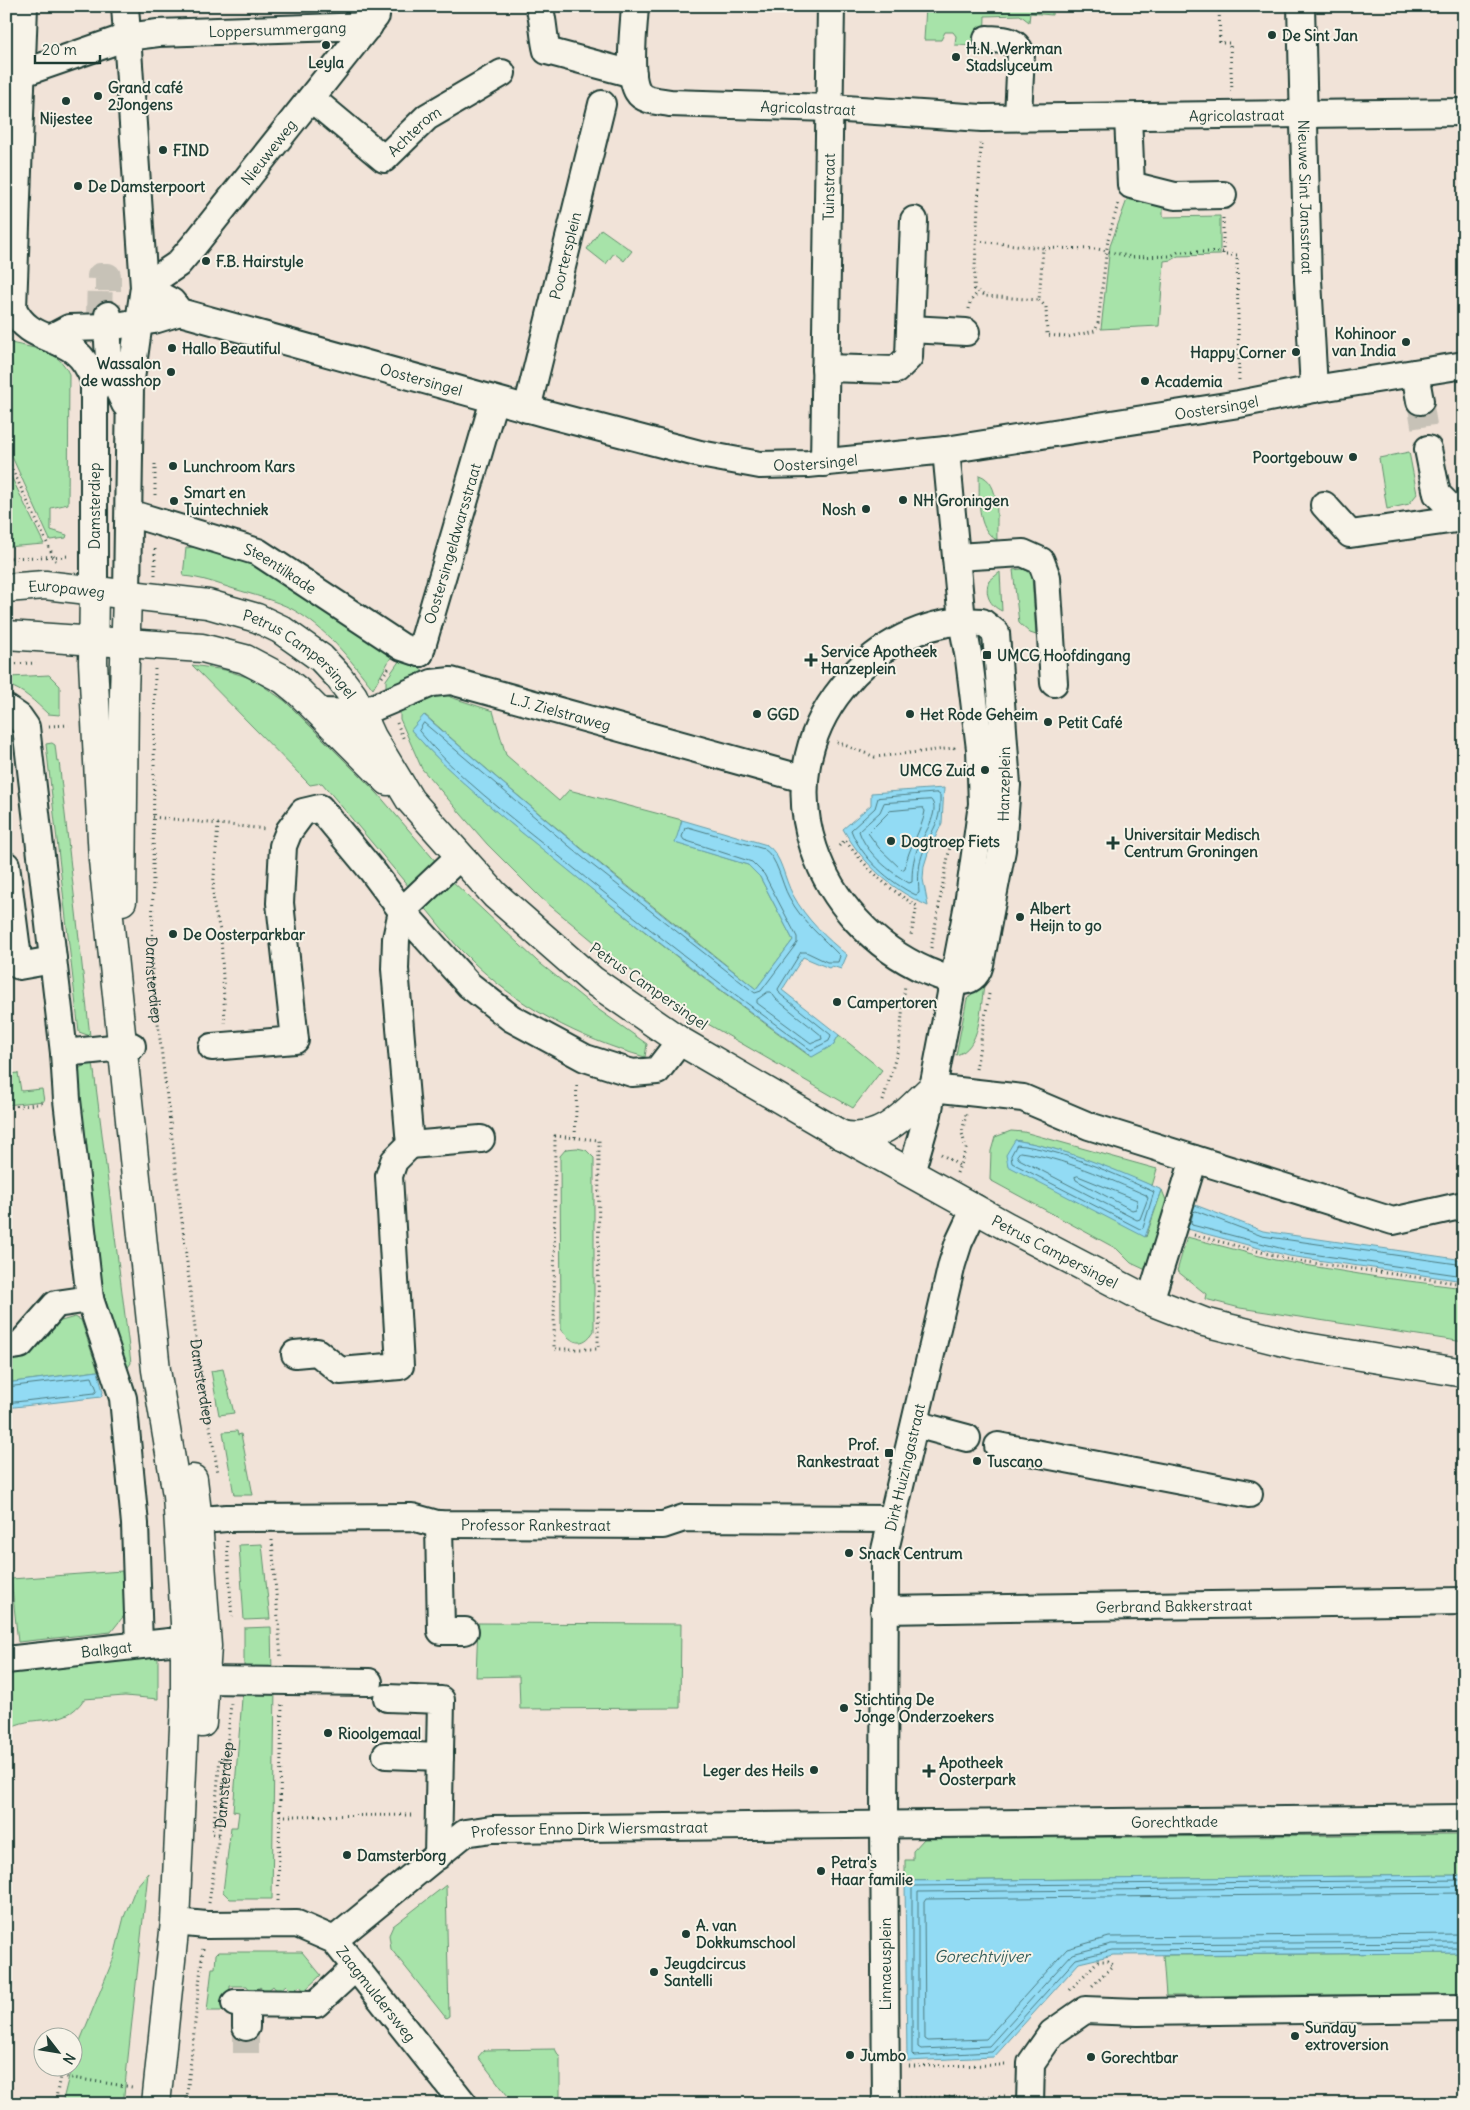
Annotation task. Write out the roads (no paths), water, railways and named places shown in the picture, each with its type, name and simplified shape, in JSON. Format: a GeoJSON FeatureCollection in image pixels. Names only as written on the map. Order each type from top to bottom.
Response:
{"type":"FeatureCollection","features":[{"type":"Feature","properties":{"kind":"main road","name":"Europaweg"},"geometry":{"type":"LineString","coordinates":[[6,588],[45,585],[128,595]]}},
{"type":"Feature","properties":{"kind":"main road","name":"Damsterdiep"},"geometry":{"type":"LineString","coordinates":[[94,591],[93,640],[103,860],[166,1331],[189,1521],[196,1645],[181,1803],[175,1922],[156,2104]]}},
{"type":"Feature","properties":{"kind":"main road","name":"Damsterdiep"},"geometry":{"type":"LineString","coordinates":[[127,1047],[122,939],[128,595]]}},
{"type":"Feature","properties":{"kind":"main road","name":"Petrus Campersingel"},"geometry":{"type":"LineString","coordinates":[[128,595],[208,604],[257,618],[280,629],[321,658],[354,696],[372,737],[410,800]]}},
{"type":"Feature","properties":{"kind":"main road"},"geometry":{"type":"LineString","coordinates":[[6,635],[93,640]]}},
{"type":"Feature","properties":{"kind":"main road","name":"Petrus Campersingel"},"geometry":{"type":"LineString","coordinates":[[93,640],[202,648],[245,659],[282,679],[320,712],[374,770],[410,800],[495,895],[564,957],[621,1001],[680,1041],[840,1134],[975,1208],[1150,1301],[1204,1322],[1300,1346],[1464,1373]]}},
{"type":"Feature","properties":{"kind":"main road"},"geometry":{"type":"LineString","coordinates":[[840,1134],[862,1137],[886,1130],[932,1088]]}},
{"type":"Feature","properties":{"kind":"main road","name":"Damsterdiep"},"geometry":{"type":"LineString","coordinates":[[175,1922],[196,1812],[205,1680],[196,1645]]}},
{"type":"Feature","properties":{"kind":"street"},"geometry":{"type":"LineString","coordinates":[[24,6],[15,74],[11,251],[13,318],[50,338],[70,346],[86,362],[91,371]]}},
{"type":"Feature","properties":{"kind":"street","name":"Damsterdiep"},"geometry":{"type":"LineString","coordinates":[[125,6],[144,287],[132,361],[129,414],[128,595]]}},
{"type":"Feature","properties":{"kind":"street"},"geometry":{"type":"LineString","coordinates":[[539,6],[543,17],[544,39],[547,51],[635,83],[635,6]]}},
{"type":"Feature","properties":{"kind":"street","name":"Tuinstraat"},"geometry":{"type":"LineString","coordinates":[[824,463],[831,6]]}},
{"type":"Feature","properties":{"kind":"street","name":"Nieuwe Sint Jansstraat"},"geometry":{"type":"LineString","coordinates":[[1301,6],[1308,280],[1314,389]]}},
{"type":"Feature","properties":{"kind":"street","name":"Loppersummergang"},"geometry":{"type":"LineString","coordinates":[[15,74],[127,38],[158,33],[373,13]]}},
{"type":"Feature","properties":{"kind":"street","name":"Nieuweweg"},"geometry":{"type":"LineString","coordinates":[[144,287],[178,264],[312,99],[373,13]]}},
{"type":"Feature","properties":{"kind":"street"},"geometry":{"type":"LineString","coordinates":[[987,39],[1012,41],[1018,46],[1021,53],[1018,117]]}},
{"type":"Feature","properties":{"kind":"street","name":"Achterom"},"geometry":{"type":"LineString","coordinates":[[312,99],[384,159],[427,117],[502,73]]}},
{"type":"Feature","properties":{"kind":"street","name":"Agricolastraat"},"geometry":{"type":"LineString","coordinates":[[635,83],[646,99],[670,103],[830,108],[982,118],[1464,112]]}},
{"type":"Feature","properties":{"kind":"street","name":"Poortersplein"},"geometry":{"type":"LineString","coordinates":[[527,409],[602,104]]}},
{"type":"Feature","properties":{"kind":"street"},"geometry":{"type":"LineString","coordinates":[[1128,117],[1131,185],[1175,196],[1223,195]]}},
{"type":"Feature","properties":{"kind":"street"},"geometry":{"type":"LineString","coordinates":[[825,368],[896,370],[909,357],[914,220]]}},
{"type":"Feature","properties":{"kind":"street","name":"Oostersingel"},"geometry":{"type":"LineString","coordinates":[[144,287],[172,302],[180,312],[494,400],[730,461],[784,466],[946,450],[1239,404],[1314,389],[1464,365]]}},
{"type":"Feature","properties":{"kind":"street"},"geometry":{"type":"LineString","coordinates":[[50,338],[69,328],[103,322],[154,320],[180,312]]}},
{"type":"Feature","properties":{"kind":"street"},"geometry":{"type":"LineString","coordinates":[[103,322],[111,372],[129,414]]}},
{"type":"Feature","properties":{"kind":"street","name":"Damsterdiep"},"geometry":{"type":"LineString","coordinates":[[94,591],[94,381],[91,371],[103,322]]}},
{"type":"Feature","properties":{"kind":"street"},"geometry":{"type":"LineString","coordinates":[[910,329],[966,332]]}},
{"type":"Feature","properties":{"kind":"street"},"geometry":{"type":"LineString","coordinates":[[1415,373],[1420,401]]}},
{"type":"Feature","properties":{"kind":"street","name":"Oostersingeldwarsstraat"},"geometry":{"type":"LineString","coordinates":[[420,653],[494,400]]}},
{"type":"Feature","properties":{"kind":"street"},"geometry":{"type":"LineString","coordinates":[[1428,449],[1437,494],[1462,518]]}},
{"type":"Feature","properties":{"kind":"street","name":"Hanzeplein"},"geometry":{"type":"LineString","coordinates":[[911,1173],[918,1152],[932,1088],[969,895],[982,804],[978,729],[962,621],[946,450]]}},
{"type":"Feature","properties":{"kind":"street"},"geometry":{"type":"LineString","coordinates":[[1324,505],[1350,534],[1462,518]]}},
{"type":"Feature","properties":{"kind":"street","name":"Steentilkade"},"geometry":{"type":"LineString","coordinates":[[128,513],[258,552],[402,646],[420,653]]}},
{"type":"Feature","properties":{"kind":"street"},"geometry":{"type":"LineString","coordinates":[[956,557],[1023,553],[1041,560],[1047,577],[1054,683]]}},
{"type":"Feature","properties":{"kind":"street"},"geometry":{"type":"LineString","coordinates":[[952,980],[913,964],[891,952],[855,921],[841,903],[828,883],[812,843],[807,822],[804,779],[815,734],[824,713],[837,694],[868,660],[907,636],[928,628],[962,621]]}},
{"type":"Feature","properties":{"kind":"street"},"geometry":{"type":"LineString","coordinates":[[320,712],[362,713],[442,681],[420,653]]}},
{"type":"Feature","properties":{"kind":"street","name":"L.J. Zielstraweg"},"geometry":{"type":"LineString","coordinates":[[442,681],[458,683],[804,779]]}},
{"type":"Feature","properties":{"kind":"street"},"geometry":{"type":"LineString","coordinates":[[6,708],[19,717],[26,727],[64,1053],[67,1100],[90,1300],[123,1398],[135,1524],[139,1645]]}},
{"type":"Feature","properties":{"kind":"street","name":"Petrus Campersingel"},"geometry":{"type":"LineString","coordinates":[[219,1046],[294,1040],[280,903],[283,846],[289,831],[303,812],[320,808],[402,911],[469,985],[511,1018],[572,1052],[632,1074],[656,1071],[680,1041]]}},
{"type":"Feature","properties":{"kind":"street"},"geometry":{"type":"LineString","coordinates":[[6,859],[41,853]]}},
{"type":"Feature","properties":{"kind":"street"},"geometry":{"type":"LineString","coordinates":[[410,1145],[395,969],[396,939],[402,911],[459,857]]}},
{"type":"Feature","properties":{"kind":"street"},"geometry":{"type":"LineString","coordinates":[[6,866],[19,966],[53,960]]}},
{"type":"Feature","properties":{"kind":"street"},"geometry":{"type":"LineString","coordinates":[[64,1053],[127,1047]]}},
{"type":"Feature","properties":{"kind":"street"},"geometry":{"type":"LineString","coordinates":[[932,1088],[1023,1098],[1089,1126],[1392,1221],[1463,1207]]}},
{"type":"Feature","properties":{"kind":"street"},"geometry":{"type":"LineString","coordinates":[[294,1354],[317,1352],[340,1371],[400,1366],[389,1176],[394,1161],[410,1145],[481,1138]]}},
{"type":"Feature","properties":{"kind":"street"},"geometry":{"type":"LineString","coordinates":[[1150,1301],[1194,1159]]}},
{"type":"Feature","properties":{"kind":"street","name":"Dirk Huizingastraat"},"geometry":{"type":"LineString","coordinates":[[884,1824],[885,1550],[952,1264],[958,1242],[975,1208]]}},
{"type":"Feature","properties":{"kind":"street"},"geometry":{"type":"LineString","coordinates":[[6,1347],[20,1345],[56,1304],[90,1300]]}},
{"type":"Feature","properties":{"kind":"street"},"geometry":{"type":"LineString","coordinates":[[915,1424],[967,1438]]}},
{"type":"Feature","properties":{"kind":"street"},"geometry":{"type":"LineString","coordinates":[[998,1446],[1249,1494]]}},
{"type":"Feature","properties":{"kind":"street","name":"Professor Rankestraat"},"geometry":{"type":"LineString","coordinates":[[189,1521],[270,1517],[412,1517],[439,1524],[664,1525],[684,1518],[892,1519]]}},
{"type":"Feature","properties":{"kind":"street"},"geometry":{"type":"LineString","coordinates":[[439,1524],[441,1631],[465,1631]]}},
{"type":"Feature","properties":{"kind":"street","name":"Gerbrand Bakkerstraat"},"geometry":{"type":"LineString","coordinates":[[884,1610],[1464,1601]]}},
{"type":"Feature","properties":{"kind":"street","name":"Balkgat"},"geometry":{"type":"LineString","coordinates":[[6,1660],[170,1642],[196,1645]]}},
{"type":"Feature","properties":{"kind":"street"},"geometry":{"type":"LineString","coordinates":[[205,1680],[282,1680],[378,1690],[441,1700],[438,1856]]}},
{"type":"Feature","properties":{"kind":"street"},"geometry":{"type":"LineString","coordinates":[[386,1755],[440,1756]]}},
{"type":"Feature","properties":{"kind":"street","name":"Gorechtkade"},"geometry":{"type":"LineString","coordinates":[[884,1824],[1464,1818]]}},
{"type":"Feature","properties":{"kind":"street","name":"Professor Enno Dirk Wiersmastraat"},"geometry":{"type":"LineString","coordinates":[[334,1940],[465,1833],[492,1829],[884,1824]]}},
{"type":"Feature","properties":{"kind":"street","name":"Linnaeusplein"},"geometry":{"type":"LineString","coordinates":[[884,1824],[886,2101]]}},
{"type":"Feature","properties":{"kind":"street","name":"Zaagmuldersweg"},"geometry":{"type":"LineString","coordinates":[[175,1922],[206,1925],[297,1924],[334,1940],[464,2104]]}},
{"type":"Feature","properties":{"kind":"street"},"geometry":{"type":"LineString","coordinates":[[242,2011],[316,2004],[355,1968]]}},
{"type":"Feature","properties":{"kind":"street"},"geometry":{"type":"LineString","coordinates":[[1030,2100],[1031,2063],[1052,2033],[1085,2010],[1138,2012],[1464,2008]]}},
{"type":"Feature","properties":{"kind":"water"},"geometry":{"type":"Polygon","coordinates":[[[424,715],[588,855],[756,989],[793,940],[760,877],[748,865],[675,843],[682,820],[767,845],[772,849],[798,904],[824,935],[847,955],[841,969],[832,966],[829,968],[803,957],[782,990],[839,1035],[833,1045],[812,1057],[683,961],[588,886],[481,799],[428,748],[411,730],[424,715]]]}},
{"type":"Feature","properties":{"kind":"water"},"geometry":{"type":"Polygon","coordinates":[[[944,788],[942,823],[924,866],[923,879],[928,906],[902,892],[879,875],[860,854],[843,829],[871,805],[871,793],[944,788]]]}},
{"type":"Feature","properties":{"kind":"water"},"geometry":{"type":"Polygon","coordinates":[[[1015,1140],[1072,1154],[1162,1190],[1145,1237],[1008,1166],[1006,1155],[1015,1140]]]}},
{"type":"Feature","properties":{"kind":"water"},"geometry":{"type":"Polygon","coordinates":[[[1190,1203],[1263,1231],[1464,1260],[1464,1281],[1289,1256],[1184,1228],[1190,1203]]]}},
{"type":"Feature","properties":{"kind":"water"},"geometry":{"type":"Polygon","coordinates":[[[98,1371],[103,1392],[101,1397],[6,1408],[6,1383],[98,1371]]]}},
{"type":"Feature","properties":{"kind":"water","name":"Gorechtvijver"},"geometry":{"type":"Polygon","coordinates":[[[1464,1875],[1464,1953],[1113,1955],[1079,1963],[994,2057],[907,2061],[905,1881],[1464,1875]]]}},
{"type":"Feature","properties":{"kind":"tunnel"},"geometry":{"type":"LineString","coordinates":[[99,318],[100,276],[108,276],[108,315]]}},
{"type":"Feature","properties":{"kind":"tunnel"},"geometry":{"type":"LineString","coordinates":[[1420,401],[1428,449]]}},
{"type":"Feature","properties":{"kind":"tunnel"},"geometry":{"type":"LineString","coordinates":[[246,2027],[246,2060]]}},
{"type":"Feature","properties":{"kind":"place","name":"De Sint Jan"},"geometry":{"type":"Point","coordinates":[1272,35]}},
{"type":"Feature","properties":{"kind":"place","name":"Leyla"},"geometry":{"type":"Point","coordinates":[326,45]}},
{"type":"Feature","properties":{"kind":"place","name":"H.N. Werkman Stadslyceum"},"geometry":{"type":"Point","coordinates":[956,57]}},
{"type":"Feature","properties":{"kind":"place","name":"Grand café 2Jongens"},"geometry":{"type":"Point","coordinates":[98,96]}},
{"type":"Feature","properties":{"kind":"place","name":"Nijestee"},"geometry":{"type":"Point","coordinates":[66,101]}},
{"type":"Feature","properties":{"kind":"place","name":"FIND"},"geometry":{"type":"Point","coordinates":[163,150]}},
{"type":"Feature","properties":{"kind":"place","name":"De Damsterpoort"},"geometry":{"type":"Point","coordinates":[78,186]}},
{"type":"Feature","properties":{"kind":"place","name":"F.B. Hairstyle"},"geometry":{"type":"Point","coordinates":[206,261]}},
{"type":"Feature","properties":{"kind":"place","name":"Kohinoor van India"},"geometry":{"type":"Point","coordinates":[1406,342]}},
{"type":"Feature","properties":{"kind":"place","name":"Hallo Beautiful"},"geometry":{"type":"Point","coordinates":[172,348]}},
{"type":"Feature","properties":{"kind":"place","name":"Happy Corner"},"geometry":{"type":"Point","coordinates":[1296,352]}},
{"type":"Feature","properties":{"kind":"place","name":"Wassalon de wasshop"},"geometry":{"type":"Point","coordinates":[171,372]}},
{"type":"Feature","properties":{"kind":"place","name":"Academia"},"geometry":{"type":"Point","coordinates":[1145,381]}},
{"type":"Feature","properties":{"kind":"place","name":"Poortgebouw"},"geometry":{"type":"Point","coordinates":[1353,457]}},
{"type":"Feature","properties":{"kind":"place","name":"Lunchroom Kars"},"geometry":{"type":"Point","coordinates":[173,466]}},
{"type":"Feature","properties":{"kind":"place","name":"NH Groningen"},"geometry":{"type":"Point","coordinates":[903,500]}},
{"type":"Feature","properties":{"kind":"place","name":"Smart en Tuintechniek"},"geometry":{"type":"Point","coordinates":[174,501]}},
{"type":"Feature","properties":{"kind":"place","name":"Nosh"},"geometry":{"type":"Point","coordinates":[866,509]}},
{"type":"Feature","properties":{"kind":"place","name":"UMCG Hoofdingang"},"geometry":{"type":"Point","coordinates":[987,655]}},
{"type":"Feature","properties":{"kind":"place","name":"Service Apotheek Hanzeplein"},"geometry":{"type":"Point","coordinates":[811,660]}},
{"type":"Feature","properties":{"kind":"place","name":"GGD"},"geometry":{"type":"Point","coordinates":[757,714]}},
{"type":"Feature","properties":{"kind":"place","name":"Het Rode Geheim"},"geometry":{"type":"Point","coordinates":[910,714]}},
{"type":"Feature","properties":{"kind":"place","name":"Petit Café"},"geometry":{"type":"Point","coordinates":[1048,722]}},
{"type":"Feature","properties":{"kind":"place","name":"UMCG Zuid"},"geometry":{"type":"Point","coordinates":[985,770]}},
{"type":"Feature","properties":{"kind":"place","name":"Dogtroep Fiets"},"geometry":{"type":"Point","coordinates":[891,841]}},
{"type":"Feature","properties":{"kind":"place","name":"Universitair Medisch Centrum Groningen"},"geometry":{"type":"Point","coordinates":[1113,843]}},
{"type":"Feature","properties":{"kind":"place","name":"Albert Heijn to go"},"geometry":{"type":"Point","coordinates":[1020,917]}},
{"type":"Feature","properties":{"kind":"place","name":"De Oosterparkbar"},"geometry":{"type":"Point","coordinates":[173,934]}},
{"type":"Feature","properties":{"kind":"place","name":"Campertoren"},"geometry":{"type":"Point","coordinates":[837,1002]}},
{"type":"Feature","properties":{"kind":"place","name":"Prof. Rankestraat"},"geometry":{"type":"Point","coordinates":[889,1453]}},
{"type":"Feature","properties":{"kind":"place","name":"Tuscano"},"geometry":{"type":"Point","coordinates":[977,1461]}},
{"type":"Feature","properties":{"kind":"place","name":"Snack Centrum"},"geometry":{"type":"Point","coordinates":[849,1553]}},
{"type":"Feature","properties":{"kind":"place","name":"Stichting De Jonge Onderzoekers"},"geometry":{"type":"Point","coordinates":[844,1708]}},
{"type":"Feature","properties":{"kind":"place","name":"Rioolgemaal"},"geometry":{"type":"Point","coordinates":[328,1733]}},
{"type":"Feature","properties":{"kind":"place","name":"Leger des Heils"},"geometry":{"type":"Point","coordinates":[814,1770]}},
{"type":"Feature","properties":{"kind":"place","name":"Apotheek Oosterpark"},"geometry":{"type":"Point","coordinates":[929,1771]}},
{"type":"Feature","properties":{"kind":"place","name":"Damsterborg"},"geometry":{"type":"Point","coordinates":[347,1855]}},
{"type":"Feature","properties":{"kind":"place","name":"Petra's Haar familie"},"geometry":{"type":"Point","coordinates":[821,1871]}},
{"type":"Feature","properties":{"kind":"place","name":"A. van Dokkumschool"},"geometry":{"type":"Point","coordinates":[686,1934]}},
{"type":"Feature","properties":{"kind":"place","name":"Jeugdcircus Santelli"},"geometry":{"type":"Point","coordinates":[654,1972]}},
{"type":"Feature","properties":{"kind":"place","name":"Sunday extroversion"},"geometry":{"type":"Point","coordinates":[1295,2036]}},
{"type":"Feature","properties":{"kind":"place","name":"Jumbo"},"geometry":{"type":"Point","coordinates":[850,2055]}},
{"type":"Feature","properties":{"kind":"place","name":"Gorechtbar"},"geometry":{"type":"Point","coordinates":[1091,2057]}}]}
